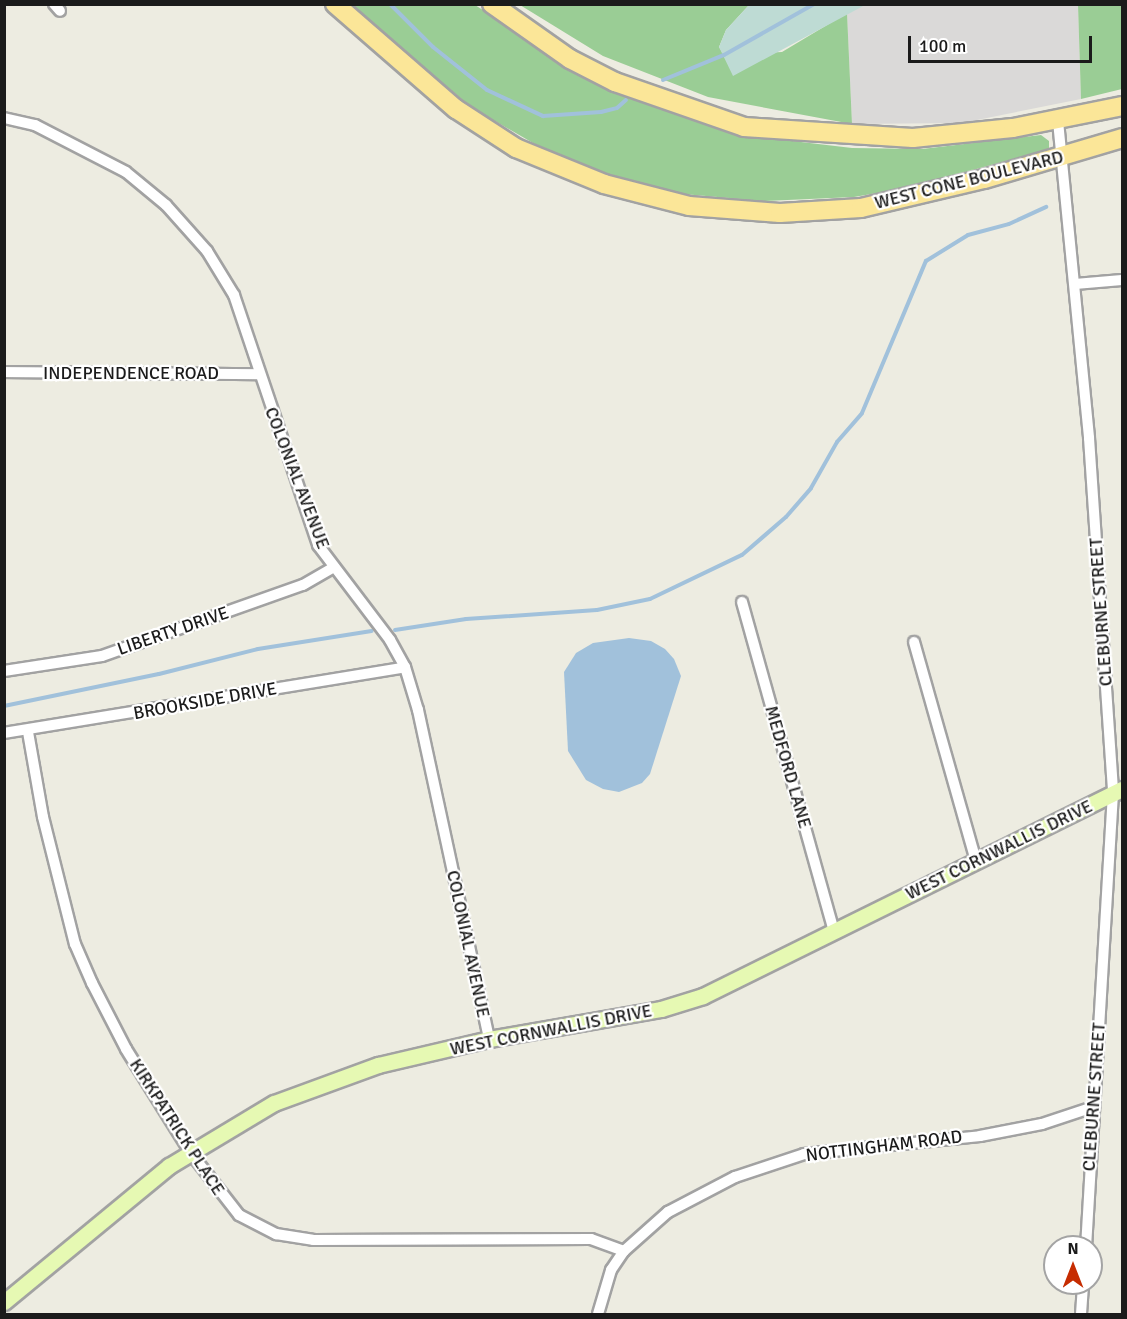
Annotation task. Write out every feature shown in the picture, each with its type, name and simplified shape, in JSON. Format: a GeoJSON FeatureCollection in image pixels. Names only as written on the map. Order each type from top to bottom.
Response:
{"type":"FeatureCollection","features":[{"type":"Feature","properties":{"kind":"main road","name":"WEST CONE BOULEVARD"},"geometry":{"type":"LineString","coordinates":[[335,4],[456,109],[516,148],[563,170],[651,199],[723,210],[824,212],[897,202],[1062,157],[1122,138]]}},
{"type":"Feature","properties":{"kind":"main road","name":"WEST CONE BOULEVARD"},"geometry":{"type":"LineString","coordinates":[[492,4],[561,53],[615,82],[744,127],[855,137],[913,138],[1058,121],[1122,106]]}},
{"type":"Feature","properties":{"kind":"street","name":"COLONIAL AVENUE"},"geometry":{"type":"LineString","coordinates":[[4,118],[35,125],[82,146],[126,172],[166,205],[207,251],[234,295],[258,374],[318,545],[390,640],[405,668],[418,710],[489,1039]]}},
{"type":"Feature","properties":{"kind":"street","name":"CLEBURNE STREET"},"geometry":{"type":"LineString","coordinates":[[1058,121],[1076,284],[1118,791],[1093,1107],[1087,1235]]}},
{"type":"Feature","properties":{"kind":"street"},"geometry":{"type":"LineString","coordinates":[[1076,284],[1122,280]]}},
{"type":"Feature","properties":{"kind":"street","name":"INDEPENDENCE ROAD"},"geometry":{"type":"LineString","coordinates":[[4,372],[258,374]]}},
{"type":"Feature","properties":{"kind":"street","name":"LIBERTY DRIVE"},"geometry":{"type":"LineString","coordinates":[[4,671],[102,656],[303,585],[334,567]]}},
{"type":"Feature","properties":{"kind":"street","name":"MEDFORD LANE"},"geometry":{"type":"LineString","coordinates":[[742,602],[834,931]]}},
{"type":"Feature","properties":{"kind":"street"},"geometry":{"type":"LineString","coordinates":[[914,642],[976,861]]}},
{"type":"Feature","properties":{"kind":"street","name":"BROOKSIDE DRIVE"},"geometry":{"type":"LineString","coordinates":[[4,734],[28,732],[405,668]]}},
{"type":"Feature","properties":{"kind":"street","name":"KIRKPATRICK PLACE"},"geometry":{"type":"LineString","coordinates":[[28,732],[43,817],[75,945],[126,1049],[190,1152],[239,1215],[285,1236],[313,1240],[591,1239],[624,1251]]}},
{"type":"Feature","properties":{"kind":"street","name":"WEST CORNWALLIS DRIVE"},"geometry":{"type":"LineString","coordinates":[[4,1302],[190,1152],[252,1114],[316,1085],[378,1065],[489,1039],[683,1003],[1118,791]]}},
{"type":"Feature","properties":{"kind":"street","name":"NOTTINGHAM ROAD"},"geometry":{"type":"LineString","coordinates":[[598,1314],[611,1270],[624,1251],[668,1212],[700,1194],[804,1154],[980,1136],[1042,1124],[1093,1107]]}},
{"type":"Feature","properties":{"kind":"street"},"geometry":{"type":"LineString","coordinates":[[1081,1314],[1082,1295]]}},
{"type":"Feature","properties":{"kind":"shaded area"},"geometry":{"type":"Polygon","coordinates":[[[865,4],[1078,5],[1081,99],[962,123],[852,124],[847,13],[865,4]]]}},
{"type":"Feature","properties":{"kind":"shaded area"},"geometry":{"type":"Polygon","coordinates":[[[749,5],[865,5],[733,76],[719,47],[726,30],[749,5]]]}},
{"type":"Feature","properties":{"kind":"shaded area"},"geometry":{"type":"Polygon","coordinates":[[[629,638],[651,641],[665,649],[674,659],[681,676],[650,774],[642,783],[619,792],[603,789],[586,780],[568,751],[564,672],[576,653],[593,643],[629,638]]]}},
{"type":"Feature","properties":{"kind":"green space"},"geometry":{"type":"Polygon","coordinates":[[[351,5],[475,5],[581,73],[721,126],[784,140],[852,148],[922,149],[1041,135],[1049,141],[1049,149],[911,187],[854,197],[765,201],[683,194],[598,171],[533,143],[471,107],[351,5]]]}},
{"type":"Feature","properties":{"kind":"green space"},"geometry":{"type":"Polygon","coordinates":[[[520,5],[749,5],[726,30],[719,47],[724,55],[782,52],[847,13],[852,124],[708,97],[603,56],[520,5]]]}},
{"type":"Feature","properties":{"kind":"green space"},"geometry":{"type":"Polygon","coordinates":[[[1078,5],[1122,5],[1122,89],[1081,99],[1078,5]]]}},
{"type":"Feature","properties":{"kind":"waterway"},"geometry":{"type":"LineString","coordinates":[[390,4],[433,47],[487,90],[543,116],[601,112],[617,108],[626,100]]}},
{"type":"Feature","properties":{"kind":"waterway"},"geometry":{"type":"LineString","coordinates":[[663,80],[724,55],[814,4]]}},
{"type":"Feature","properties":{"kind":"waterway"},"geometry":{"type":"LineString","coordinates":[[395,630],[466,619],[597,610],[650,599],[742,555],[786,517],[811,488],[837,442],[862,413],[926,261],[968,235],[1009,224],[1046,207]]}},
{"type":"Feature","properties":{"kind":"waterway"},"geometry":{"type":"LineString","coordinates":[[4,706],[159,674],[258,649],[372,631]]}}]}
